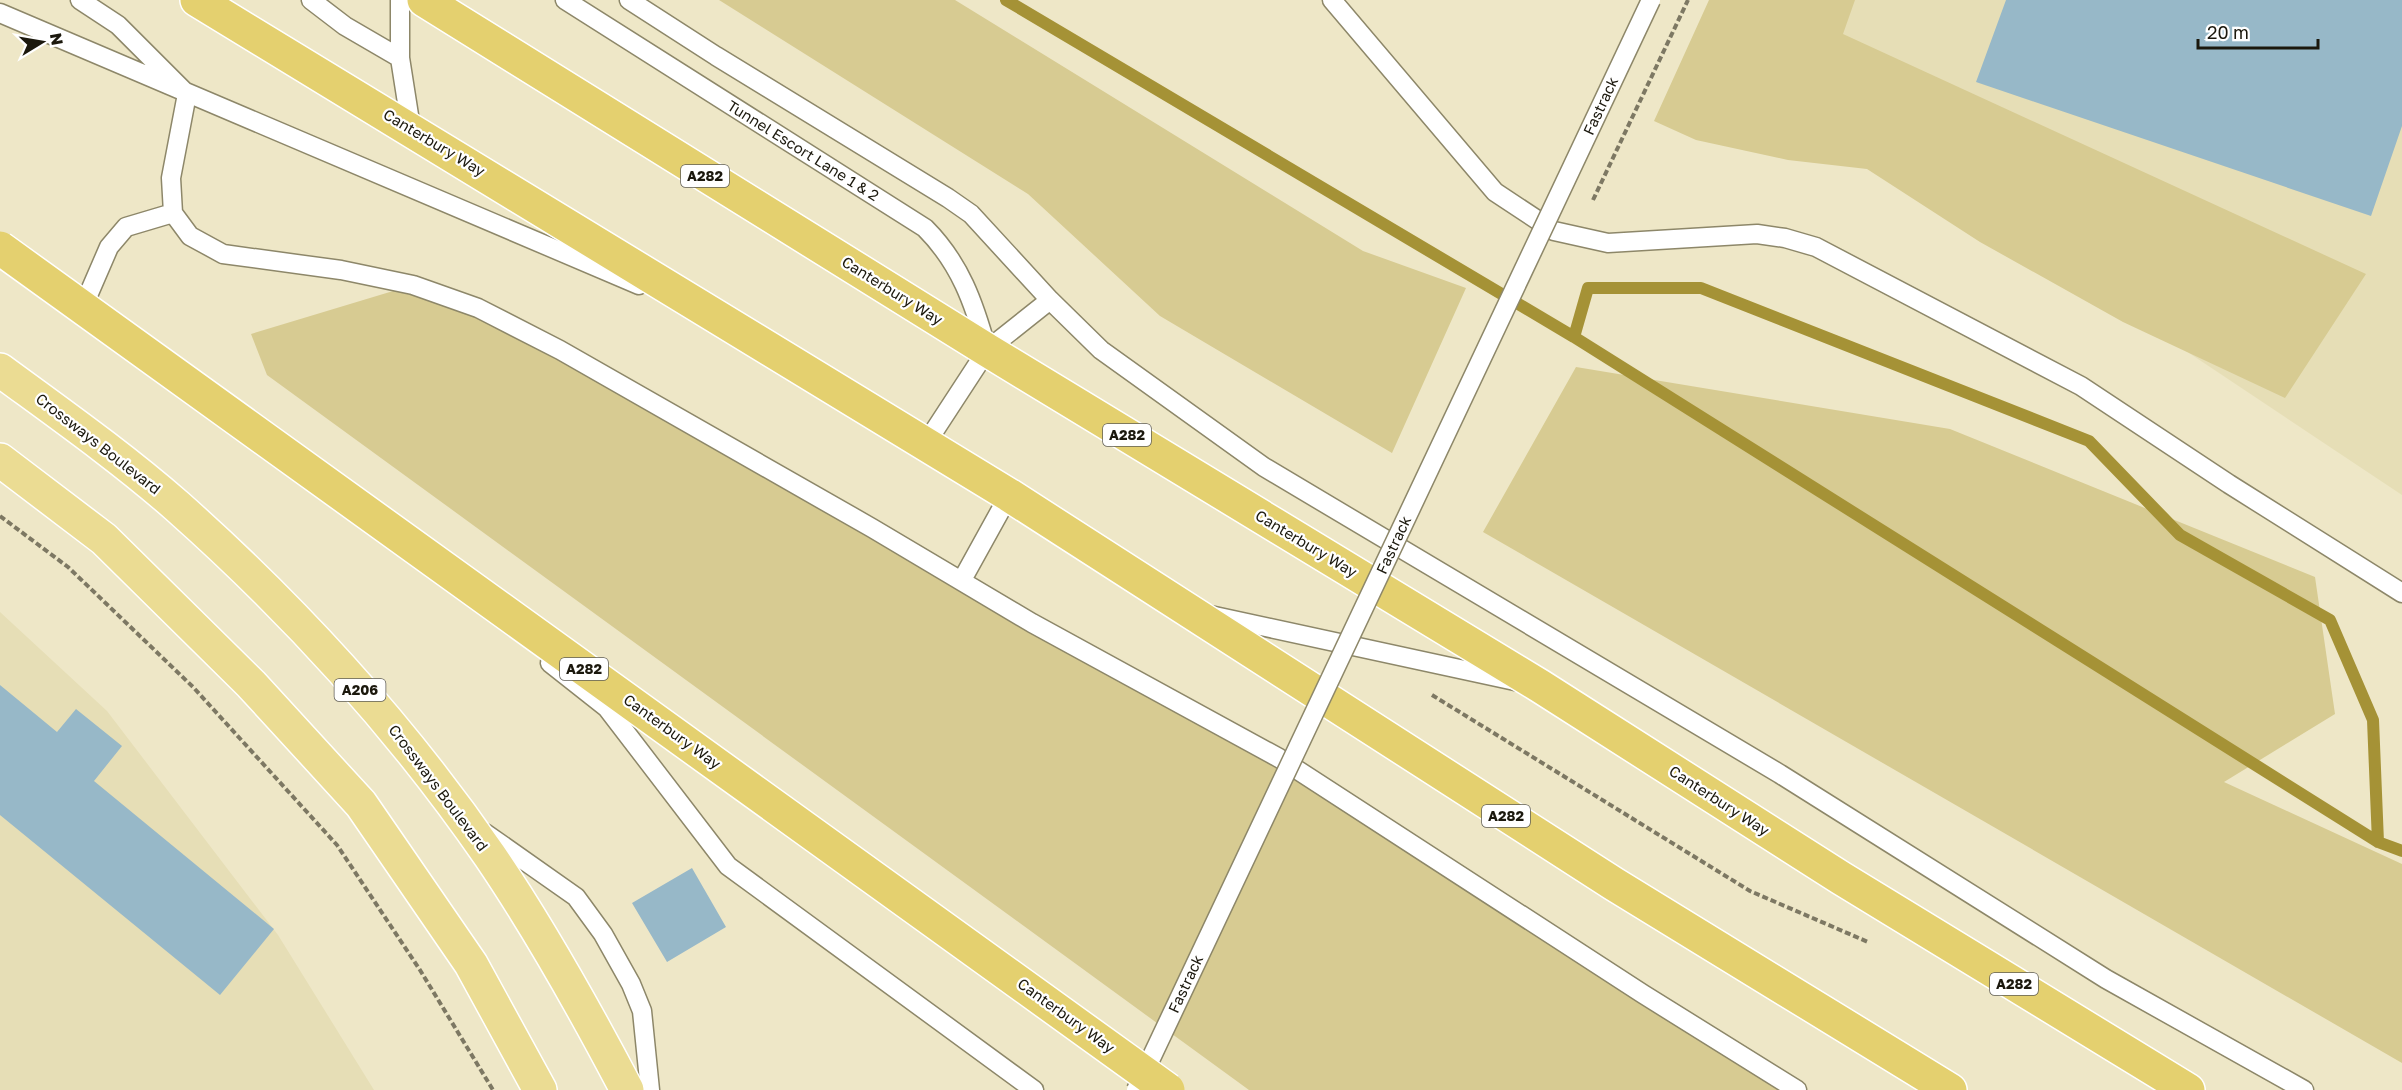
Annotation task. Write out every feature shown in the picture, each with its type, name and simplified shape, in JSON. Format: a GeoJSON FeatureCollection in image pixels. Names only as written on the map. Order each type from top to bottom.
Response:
{"type":"FeatureCollection","features":[{"type":"Feature","properties":{"kind":"highway","name":"Canterbury Way"},"geometry":{"type":"LineString","coordinates":[[197,0],[411,128],[1009,495],[1614,884],[1950,1090]]}},
{"type":"Feature","properties":{"kind":"highway","name":"Canterbury Way"},"geometry":{"type":"LineString","coordinates":[[424,0],[987,350],[1540,686],[1841,878],[2188,1090]]}},
{"type":"Feature","properties":{"kind":"highway","name":"Canterbury Way"},"geometry":{"type":"LineString","coordinates":[[0,248],[1168,1090]]}},
{"type":"Feature","properties":{"kind":"main road","name":"Crossways Boulevard"},"geometry":{"type":"LineString","coordinates":[[0,370],[91,436],[176,505],[246,570],[355,684],[461,816],[551,951],[627,1090]]}},
{"type":"Feature","properties":{"kind":"main road"},"geometry":{"type":"LineString","coordinates":[[0,460],[104,539],[251,684],[361,804],[471,963],[540,1090]]}},
{"type":"Feature","properties":{"kind":"lane"},"geometry":{"type":"LineString","coordinates":[[80,0],[118,25],[152,56],[187,94]]}},
{"type":"Feature","properties":{"kind":"lane"},"geometry":{"type":"LineString","coordinates":[[311,0],[345,26],[400,58]]}},
{"type":"Feature","properties":{"kind":"lane"},"geometry":{"type":"LineString","coordinates":[[400,0],[400,58],[411,128]]}},
{"type":"Feature","properties":{"kind":"lane","name":"Tunnel Escort Lane 1 & 2"},"geometry":{"type":"LineString","coordinates":[[565,0],[925,228],[941,244],[965,282],[987,350]]}},
{"type":"Feature","properties":{"kind":"lane"},"geometry":{"type":"LineString","coordinates":[[629,0],[971,214],[1050,300],[1101,350],[1264,467],[1780,774],[2106,979],[2304,1090]]}},
{"type":"Feature","properties":{"kind":"lane"},"geometry":{"type":"LineString","coordinates":[[1332,0],[1495,192],[1554,231],[1608,243],[1757,234],[1785,238],[1816,247],[2081,386],[2229,484],[2402,593]]}},
{"type":"Feature","properties":{"kind":"lane","name":"Fastrack"},"geometry":{"type":"LineString","coordinates":[[1136,1090],[1651,0]]}},
{"type":"Feature","properties":{"kind":"lane"},"geometry":{"type":"LineString","coordinates":[[0,13],[729,323]]}},
{"type":"Feature","properties":{"kind":"lane"},"geometry":{"type":"LineString","coordinates":[[187,94],[171,178],[173,213],[190,236],[223,254],[341,270],[413,285],[478,308],[560,350],[962,580],[1032,623],[1279,758],[1643,994],[1797,1090]]}},
{"type":"Feature","properties":{"kind":"lane"},"geometry":{"type":"LineString","coordinates":[[173,213],[126,227],[109,247],[77,321],[464,595],[607,708],[728,866],[1034,1090]]}},
{"type":"Feature","properties":{"kind":"lane"},"geometry":{"type":"LineString","coordinates":[[925,444],[987,350],[1050,300]]}},
{"type":"Feature","properties":{"kind":"lane"},"geometry":{"type":"LineString","coordinates":[[962,580],[1009,495]]}},
{"type":"Feature","properties":{"kind":"lane"},"geometry":{"type":"LineString","coordinates":[[1185,609],[1540,686]]}},
{"type":"Feature","properties":{"kind":"lane"},"geometry":{"type":"LineString","coordinates":[[461,816],[576,897],[589,911],[631,984],[642,1011],[650,1090]]}},
{"type":"Feature","properties":{"kind":"path"},"geometry":{"type":"LineString","coordinates":[[0,516],[68,567],[193,687],[337,845],[420,970],[494,1090]]}},
{"type":"Feature","properties":{"kind":"path"},"geometry":{"type":"LineString","coordinates":[[1429,693],[1750,891],[1869,942]]}},
{"type":"Feature","properties":{"kind":"shaded area"},"geometry":{"type":"Polygon","coordinates":[[[719,0],[955,0],[1363,251],[1466,288],[1392,453],[1160,316],[1028,194],[719,0]]]}},
{"type":"Feature","properties":{"kind":"shaded area"},"geometry":{"type":"Polygon","coordinates":[[[1709,0],[1855,0],[1843,34],[2366,274],[2285,398],[2123,322],[1980,242],[1867,169],[1788,160],[1696,140],[1654,121],[1709,0]]]}},
{"type":"Feature","properties":{"kind":"shaded area"},"geometry":{"type":"Polygon","coordinates":[[[1810,0],[2402,0],[2402,495],[1778,79],[1810,0]]]}},
{"type":"Feature","properties":{"kind":"shaded area"},"geometry":{"type":"Polygon","coordinates":[[[413,285],[478,308],[1239,736],[1797,1090],[1249,1090],[267,375],[251,334],[413,285]]]}},
{"type":"Feature","properties":{"kind":"shaded area"},"geometry":{"type":"Polygon","coordinates":[[[1576,367],[1950,429],[2315,577],[2335,714],[2224,782],[2402,864],[2402,1063],[1483,532],[1576,367]]]}},
{"type":"Feature","properties":{"kind":"shaded area"},"geometry":{"type":"Polygon","coordinates":[[[0,612],[107,711],[278,935],[374,1090],[0,1090],[0,612]]]}},
{"type":"Feature","properties":{"kind":"building"},"geometry":{"type":"Polygon","coordinates":[[[2006,0],[2402,0],[2402,126],[2371,216],[1976,82],[2006,0]]]}},
{"type":"Feature","properties":{"kind":"building"},"geometry":{"type":"Polygon","coordinates":[[[0,685],[57,732],[76,709],[122,746],[94,781],[274,929],[220,995],[0,815],[0,685]]]}},
{"type":"Feature","properties":{"kind":"building"},"geometry":{"type":"Polygon","coordinates":[[[692,868],[726,927],[667,962],[632,903],[692,868]]]}},
{"type":"Feature","properties":{"kind":"waterway"},"geometry":{"type":"LineString","coordinates":[[1006,0],[1574,337],[2378,842],[2402,851]]}},
{"type":"Feature","properties":{"kind":"waterway"},"geometry":{"type":"LineString","coordinates":[[1574,337],[1588,288],[1701,288],[2089,441],[2180,535],[2330,620],[2373,720],[2378,842]]}}]}
